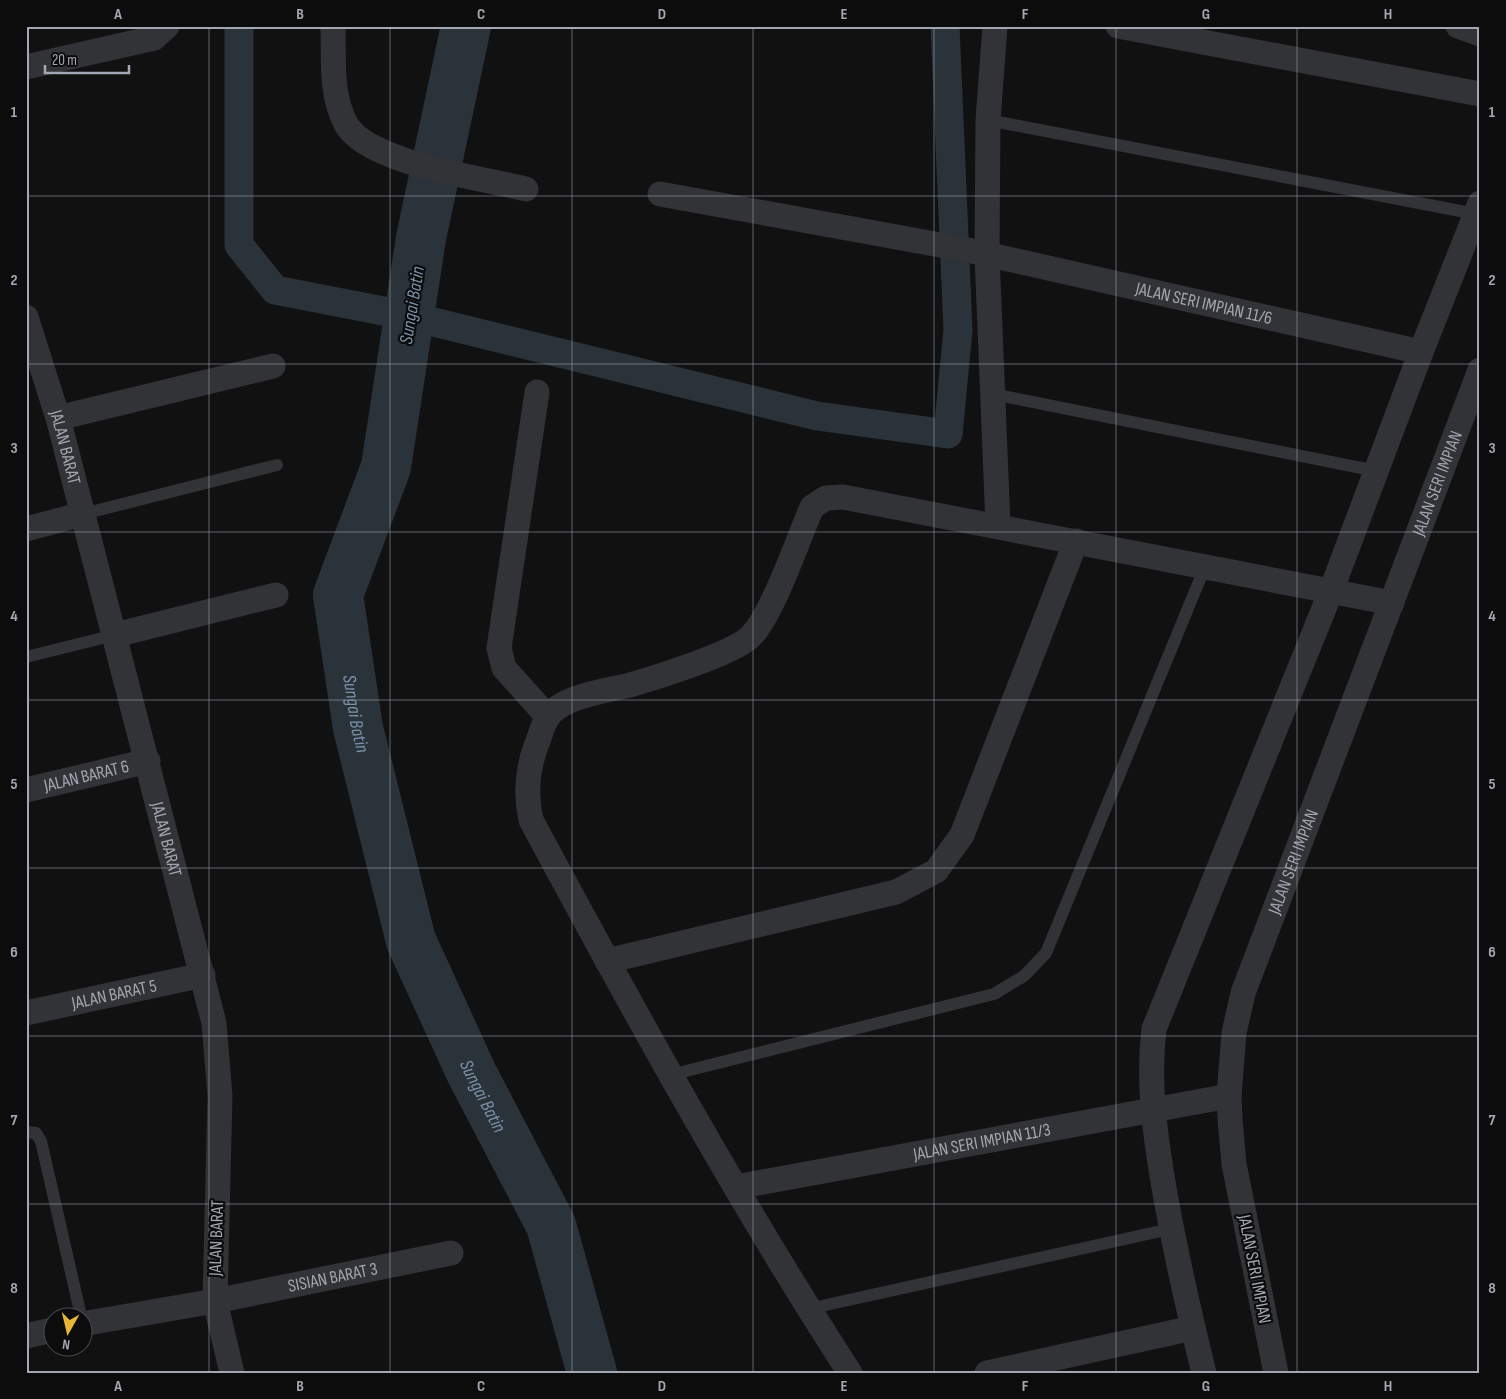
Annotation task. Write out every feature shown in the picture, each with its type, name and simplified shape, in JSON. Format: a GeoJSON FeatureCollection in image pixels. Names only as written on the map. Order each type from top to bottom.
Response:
{"type":"FeatureCollection","features":[{"type":"Feature","properties":{"kind":"street"},"geometry":{"type":"LineString","coordinates":[[26,66],[154,38],[166,26]]}},
{"type":"Feature","properties":{"kind":"street"},"geometry":{"type":"LineString","coordinates":[[333,26],[334,85],[338,106],[346,125],[359,140],[382,152],[416,164],[526,189]]}},
{"type":"Feature","properties":{"kind":"street"},"geometry":{"type":"LineString","coordinates":[[995,26],[978,252],[993,394],[998,526]]}},
{"type":"Feature","properties":{"kind":"street"},"geometry":{"type":"LineString","coordinates":[[1118,26],[1480,94]]}},
{"type":"Feature","properties":{"kind":"street"},"geometry":{"type":"LineString","coordinates":[[1458,26],[1480,34]]}},
{"type":"Feature","properties":{"kind":"street","name":"JALAN SERI IMPIAN 11/6"},"geometry":{"type":"LineString","coordinates":[[660,194],[978,252],[1421,352]]}},
{"type":"Feature","properties":{"kind":"street"},"geometry":{"type":"LineString","coordinates":[[1204,1373],[1170,1229],[1152,1109],[1151,1054],[1154,1029],[1162,1005],[1331,591],[1421,352],[1478,209]]}},
{"type":"Feature","properties":{"kind":"street","name":"JALAN BARAT"},"geometry":{"type":"LineString","coordinates":[[26,317],[58,418],[148,761],[214,1023],[220,1096],[214,1301],[232,1373]]}},
{"type":"Feature","properties":{"kind":"street"},"geometry":{"type":"LineString","coordinates":[[58,418],[273,366]]}},
{"type":"Feature","properties":{"kind":"street","name":"JALAN SERI IMPIAN"},"geometry":{"type":"LineString","coordinates":[[1276,1373],[1234,1164],[1229,1096],[1234,1033],[1242,992],[1392,603],[1475,395],[1480,370]]}},
{"type":"Feature","properties":{"kind":"street"},"geometry":{"type":"LineString","coordinates":[[537,392],[499,648],[504,668],[548,717]]}},
{"type":"Feature","properties":{"kind":"street"},"geometry":{"type":"LineString","coordinates":[[850,1373],[808,1309],[670,1075],[531,820],[526,800],[527,781],[532,758],[548,717],[563,705],[584,696],[632,684],[727,652],[750,637],[766,614],[812,507],[826,498],[843,496],[1392,603]]}},
{"type":"Feature","properties":{"kind":"street"},"geometry":{"type":"LineString","coordinates":[[26,529],[83,514]]}},
{"type":"Feature","properties":{"kind":"street"},"geometry":{"type":"LineString","coordinates":[[607,961],[896,892],[936,871],[962,836],[1076,541]]}},
{"type":"Feature","properties":{"kind":"street"},"geometry":{"type":"LineString","coordinates":[[115,635],[276,595]]}},
{"type":"Feature","properties":{"kind":"street","name":"JALAN BARAT 6"},"geometry":{"type":"LineString","coordinates":[[26,790],[148,761]]}},
{"type":"Feature","properties":{"kind":"street","name":"JALAN BARAT 5"},"geometry":{"type":"LineString","coordinates":[[26,1013],[203,975]]}},
{"type":"Feature","properties":{"kind":"street","name":"JALAN SERI IMPIAN 11/3"},"geometry":{"type":"LineString","coordinates":[[736,1187],[1229,1096]]}},
{"type":"Feature","properties":{"kind":"street","name":"SISIAN BARAT 3"},"geometry":{"type":"LineString","coordinates":[[92,1321],[214,1301],[451,1253]]}},
{"type":"Feature","properties":{"kind":"street"},"geometry":{"type":"LineString","coordinates":[[987,1373],[1193,1328]]}},
{"type":"Feature","properties":{"kind":"street"},"geometry":{"type":"LineString","coordinates":[[26,1336],[42,1332]]}},
{"type":"Feature","properties":{"kind":"lane"},"geometry":{"type":"LineString","coordinates":[[988,120],[1478,209]]}},
{"type":"Feature","properties":{"kind":"lane"},"geometry":{"type":"LineString","coordinates":[[993,394],[1376,471]]}},
{"type":"Feature","properties":{"kind":"lane"},"geometry":{"type":"LineString","coordinates":[[83,514],[277,465]]}},
{"type":"Feature","properties":{"kind":"lane"},"geometry":{"type":"LineString","coordinates":[[670,1075],[994,994],[1024,976],[1046,953],[1205,567]]}},
{"type":"Feature","properties":{"kind":"lane"},"geometry":{"type":"LineString","coordinates":[[26,657],[115,635]]}},
{"type":"Feature","properties":{"kind":"lane"},"geometry":{"type":"LineString","coordinates":[[26,1132],[36,1133],[41,1141],[79,1306]]}},
{"type":"Feature","properties":{"kind":"lane"},"geometry":{"type":"LineString","coordinates":[[808,1309],[1170,1229]]}},
{"type":"Feature","properties":{"kind":"waterway"},"geometry":{"type":"LineString","coordinates":[[239,26],[239,245],[275,290],[409,316],[817,416],[948,434],[958,330],[945,26]]}},
{"type":"Feature","properties":{"kind":"waterway","name":"Sungai Batin"},"geometry":{"type":"LineString","coordinates":[[466,26],[421,238],[386,467],[338,595],[358,728],[411,941],[472,1074],[551,1225],[592,1373]]}}]}
